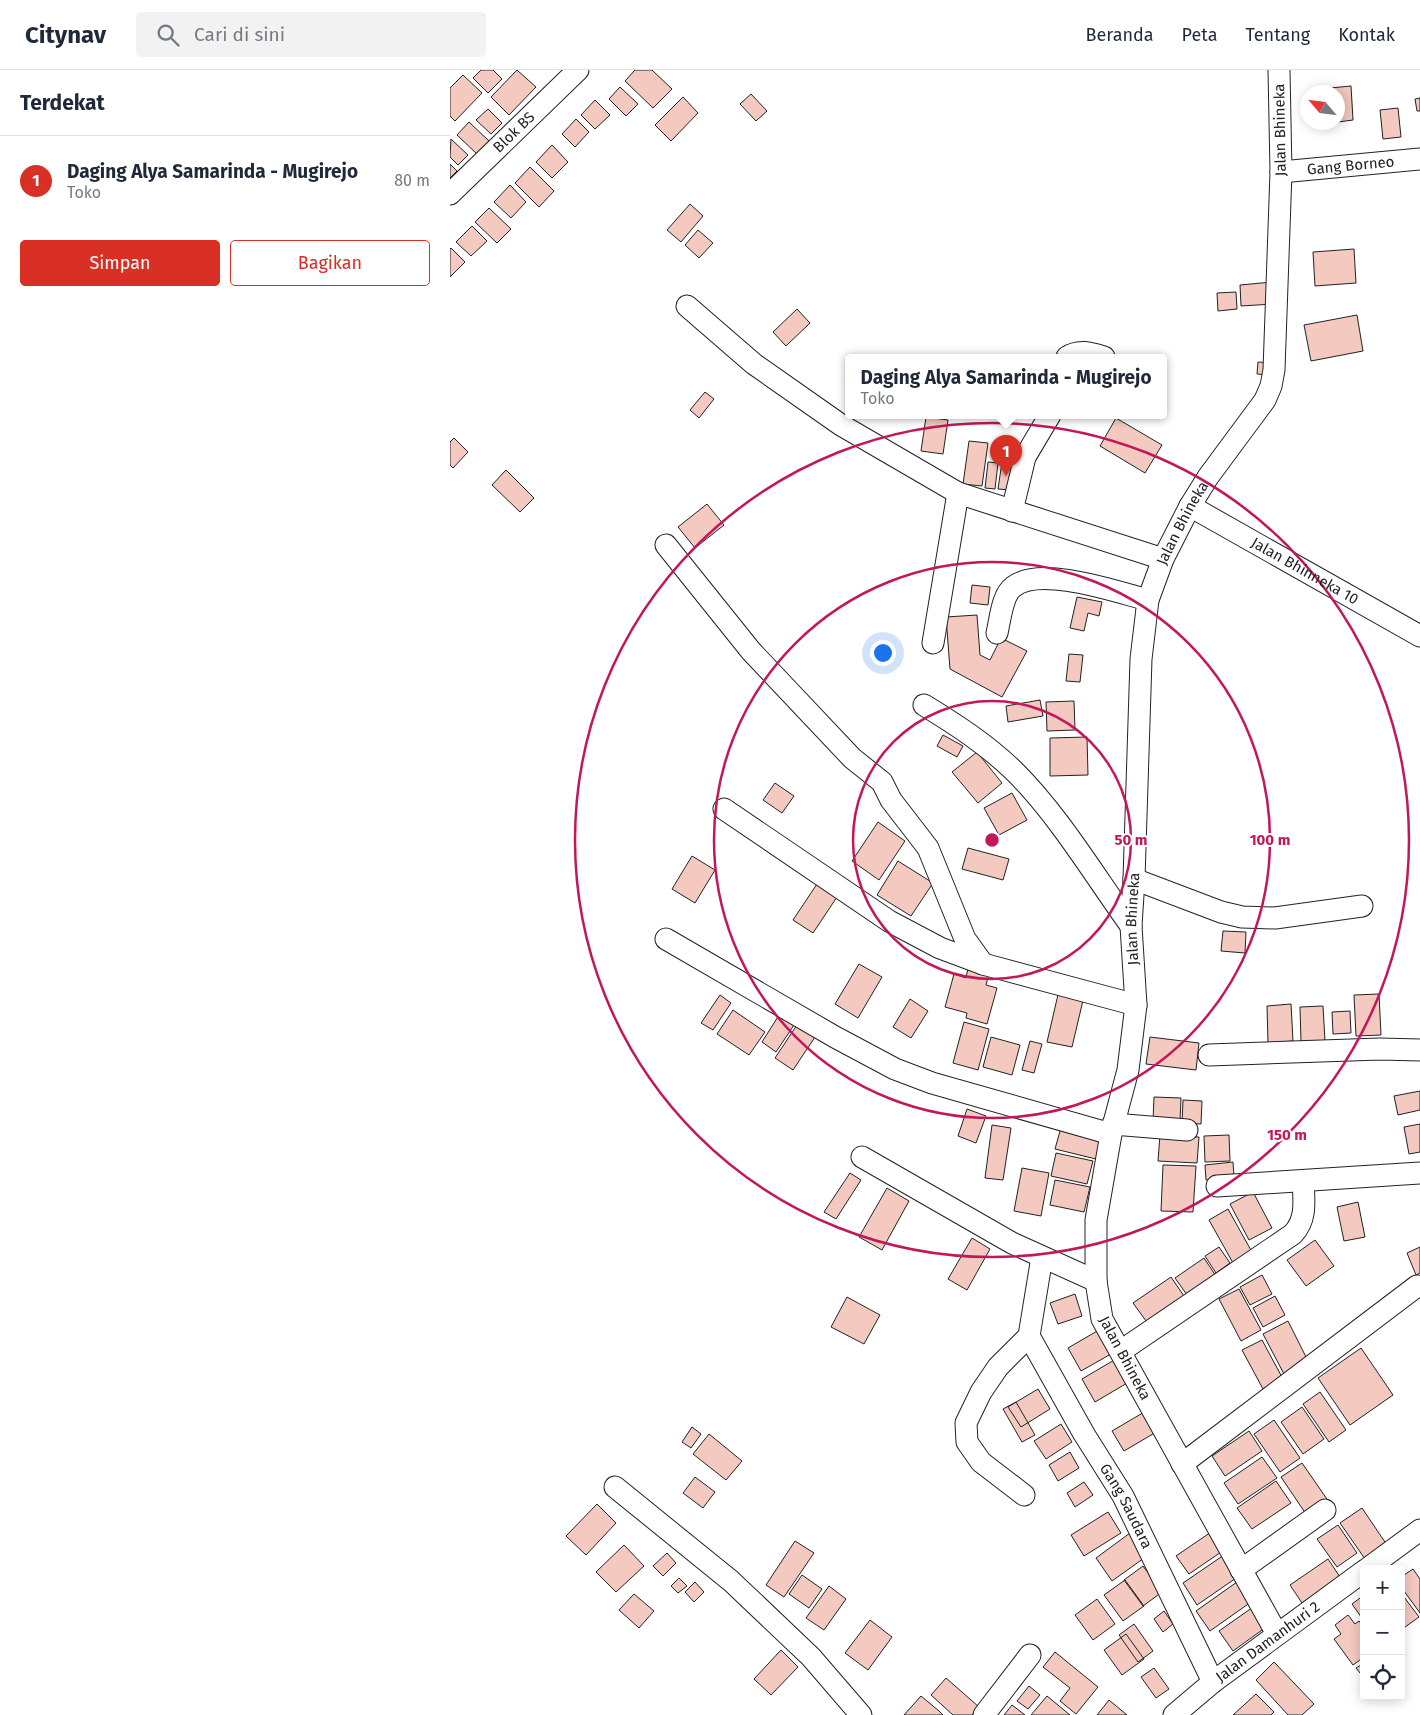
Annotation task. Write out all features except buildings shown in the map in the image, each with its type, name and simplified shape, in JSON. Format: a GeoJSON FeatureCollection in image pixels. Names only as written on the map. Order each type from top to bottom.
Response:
{"type":"FeatureCollection","features":[{"type":"Feature","properties":{"kind":"street","name":"Blok BS"},"geometry":{"type":"LineString","coordinates":[[450,194],[578,70]]}},
{"type":"Feature","properties":{"kind":"street","name":"Jalan Bhineka"},"geometry":{"type":"LineString","coordinates":[[1277,1634],[1102,1319],[1096,1281],[1096,1220],[1112,1129],[1128,1070],[1136,1005],[1131,926],[1141,659],[1148,600],[1163,558],[1190,506],[1208,477],[1266,400],[1271,386],[1274,370],[1281,172],[1279,70]]}},
{"type":"Feature","properties":{"kind":"street","name":"Gang Borneo"},"geometry":{"type":"LineString","coordinates":[[1281,172],[1420,159]]}},
{"type":"Feature","properties":{"kind":"street"},"geometry":{"type":"LineString","coordinates":[[687,306],[754,364],[841,425],[958,493],[1163,558]]}},
{"type":"Feature","properties":{"kind":"street"},"geometry":{"type":"LineString","coordinates":[[1072,354],[1085,352],[1093,354]]}},
{"type":"Feature","properties":{"kind":"street"},"geometry":{"type":"LineString","coordinates":[[1012,511],[1025,457],[1048,419]]}},
{"type":"Feature","properties":{"kind":"street"},"geometry":{"type":"LineString","coordinates":[[933,644],[958,493]]}},
{"type":"Feature","properties":{"kind":"street","name":"Jalan Bhinneka 10"},"geometry":{"type":"LineString","coordinates":[[1190,506],[1420,636]]}},
{"type":"Feature","properties":{"kind":"street"},"geometry":{"type":"LineString","coordinates":[[666,545],[770,672],[852,758],[882,782],[891,800],[928,848],[965,939],[983,964]]}},
{"type":"Feature","properties":{"kind":"street"},"geometry":{"type":"LineString","coordinates":[[997,633],[1007,597],[1012,587],[1024,581],[1058,579],[1085,582],[1148,600]]}},
{"type":"Feature","properties":{"kind":"street"},"geometry":{"type":"LineString","coordinates":[[924,705],[970,734],[1013,770],[1045,806],[1131,926]]}},
{"type":"Feature","properties":{"kind":"street"},"geometry":{"type":"LineString","coordinates":[[724,809],[889,922],[940,948],[983,964],[1136,1005]]}},
{"type":"Feature","properties":{"kind":"street"},"geometry":{"type":"LineString","coordinates":[[1134,880],[1220,912],[1242,917],[1275,918],[1362,906]]}},
{"type":"Feature","properties":{"kind":"street"},"geometry":{"type":"LineString","coordinates":[[666,939],[835,1037],[896,1069],[932,1084],[1112,1129],[1187,1130]]}},
{"type":"Feature","properties":{"kind":"street"},"geometry":{"type":"LineString","coordinates":[[1209,1055],[1380,1049],[1420,1050]]}},
{"type":"Feature","properties":{"kind":"street"},"geometry":{"type":"LineString","coordinates":[[862,1158],[1012,1243],[1096,1281]]}},
{"type":"Feature","properties":{"kind":"street"},"geometry":{"type":"LineString","coordinates":[[1217,1186],[1420,1173]]}},
{"type":"Feature","properties":{"kind":"street"},"geometry":{"type":"LineString","coordinates":[[1121,1351],[1292,1234],[1302,1222],[1304,1214],[1303,1181]]}},
{"type":"Feature","properties":{"kind":"street"},"geometry":{"type":"LineString","coordinates":[[1024,1495],[981,1462],[967,1442],[966,1422],[981,1392],[998,1367],[1029,1336],[1042,1257]]}},
{"type":"Feature","properties":{"kind":"street"},"geometry":{"type":"LineString","coordinates":[[1182,1464],[1416,1286]]}},
{"type":"Feature","properties":{"kind":"street","name":"Gang Saudara"},"geometry":{"type":"LineString","coordinates":[[1029,1336],[1084,1434],[1122,1496],[1213,1682]]}},
{"type":"Feature","properties":{"kind":"street"},"geometry":{"type":"LineString","coordinates":[[615,1487],[731,1581],[812,1657],[862,1715]]}},
{"type":"Feature","properties":{"kind":"street"},"geometry":{"type":"LineString","coordinates":[[1241,1570],[1325,1510]]}},
{"type":"Feature","properties":{"kind":"street"},"geometry":{"type":"LineString","coordinates":[[1372,1565],[1420,1530]]}},
{"type":"Feature","properties":{"kind":"street","name":"Jalan Damanhuri 2"},"geometry":{"type":"LineString","coordinates":[[1174,1715],[1213,1682],[1360,1574]]}},
{"type":"Feature","properties":{"kind":"street"},"geometry":{"type":"LineString","coordinates":[[984,1715],[1030,1655]]}},
{"type":"Feature","properties":{"kind":"place","name":"Daging Alya Samarinda - Mugirejo"},"geometry":{"type":"Point","coordinates":[1006,476]}}]}
